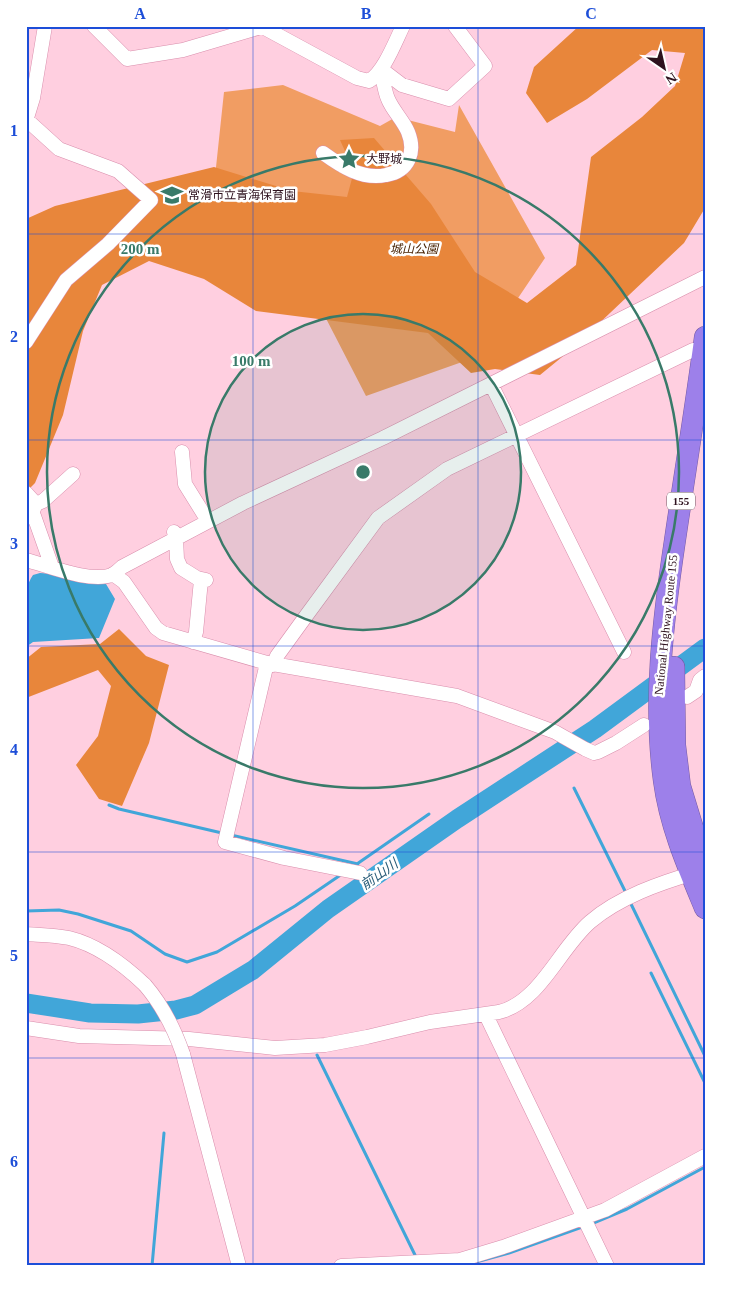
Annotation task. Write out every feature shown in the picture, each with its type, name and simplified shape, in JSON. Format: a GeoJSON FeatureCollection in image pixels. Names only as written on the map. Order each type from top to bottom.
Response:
{"type":"FeatureCollection","features":[{"type":"Feature","properties":{"kind":"highway","name":"National Highway Route 155"},"geometry":{"type":"LineString","coordinates":[[704,344],[667,592],[668,661],[673,694],[674,745],[680,786],[700,870],[705,908]]}},
{"type":"Feature","properties":{"kind":"highway","name":"National Highway Route 155"},"geometry":{"type":"LineString","coordinates":[[668,661],[682,587],[705,436]]}},
{"type":"Feature","properties":{"kind":"street"},"geometry":{"type":"LineString","coordinates":[[26,342],[66,280],[108,244],[151,200],[118,171],[59,149],[26,121],[33,98],[45,26]]}},
{"type":"Feature","properties":{"kind":"street"},"geometry":{"type":"LineString","coordinates":[[94,26],[127,59],[183,50],[261,27],[357,78],[369,81],[381,69],[403,26]]}},
{"type":"Feature","properties":{"kind":"street"},"geometry":{"type":"LineString","coordinates":[[381,69],[402,84],[449,99],[485,66],[455,26]]}},
{"type":"Feature","properties":{"kind":"street"},"geometry":{"type":"LineString","coordinates":[[323,153],[338,164],[367,176],[392,174],[405,167],[410,159],[412,150],[408,132],[388,99],[381,69]]}},
{"type":"Feature","properties":{"kind":"street"},"geometry":{"type":"LineString","coordinates":[[26,560],[89,576],[113,574],[175,535],[383,438],[705,277]]}},
{"type":"Feature","properties":{"kind":"street"},"geometry":{"type":"LineString","coordinates":[[360,873],[284,858],[225,842],[270,664],[374,521],[447,469],[704,344]]}},
{"type":"Feature","properties":{"kind":"street"},"geometry":{"type":"LineString","coordinates":[[491,384],[624,652]]}},
{"type":"Feature","properties":{"kind":"street"},"geometry":{"type":"LineString","coordinates":[[182,452],[185,484],[208,521]]}},
{"type":"Feature","properties":{"kind":"street"},"geometry":{"type":"LineString","coordinates":[[31,512],[73,474]]}},
{"type":"Feature","properties":{"kind":"street"},"geometry":{"type":"LineString","coordinates":[[26,493],[31,512],[39,527],[52,567]]}},
{"type":"Feature","properties":{"kind":"street"},"geometry":{"type":"LineString","coordinates":[[175,535],[176,552],[181,568],[203,580],[193,642]]}},
{"type":"Feature","properties":{"kind":"street"},"geometry":{"type":"LineString","coordinates":[[113,574],[124,582],[156,628],[163,633],[270,664],[457,696],[555,732],[594,753],[644,725]]}},
{"type":"Feature","properties":{"kind":"street"},"geometry":{"type":"LineString","coordinates":[[673,694],[696,691],[700,680],[705,676]]}},
{"type":"Feature","properties":{"kind":"street"},"geometry":{"type":"LineString","coordinates":[[26,1028],[79,1036],[188,1039],[275,1048],[325,1045],[430,1022],[486,1015],[508,1010],[532,992],[574,938],[598,916],[628,898],[700,870]]}},
{"type":"Feature","properties":{"kind":"street"},"geometry":{"type":"LineString","coordinates":[[26,934],[70,938],[114,958],[145,985],[168,1016],[182,1054],[238,1266]]}},
{"type":"Feature","properties":{"kind":"street"},"geometry":{"type":"LineString","coordinates":[[486,1015],[607,1266]]}},
{"type":"Feature","properties":{"kind":"street"},"geometry":{"type":"LineString","coordinates":[[341,1266],[460,1260],[503,1247],[605,1210],[705,1156]]}},
{"type":"Feature","properties":{"kind":"green space"},"geometry":{"type":"Polygon","coordinates":[[[579,26],[705,26],[705,208],[684,243],[573,348],[540,375],[495,369],[471,373],[428,333],[256,311],[204,279],[149,261],[102,285],[83,331],[63,415],[35,483],[26,492],[26,219],[55,206],[214,167],[292,191],[347,197],[354,171],[340,140],[374,138],[431,204],[475,272],[527,303],[576,265],[591,157],[642,117],[675,86],[685,53],[652,50],[587,99],[547,123],[526,93],[534,67],[579,26]]]}},
{"type":"Feature","properties":{"kind":"green space","name":"城山公園"},"geometry":{"type":"Polygon","coordinates":[[[283,85],[380,126],[396,117],[455,132],[459,105],[545,258],[479,356],[366,396],[301,270],[214,186],[224,92],[283,85]]]}},
{"type":"Feature","properties":{"kind":"green space"},"geometry":{"type":"Polygon","coordinates":[[[119,629],[146,656],[169,665],[149,743],[122,806],[99,799],[76,765],[98,736],[111,686],[98,670],[26,698],[26,659],[41,647],[100,644],[119,629]]]}},
{"type":"Feature","properties":{"kind":"water"},"geometry":{"type":"Polygon","coordinates":[[[40,573],[53,574],[85,583],[106,584],[115,599],[99,638],[33,642],[26,647],[25,610],[27,590],[33,575],[40,573]]]}},
{"type":"Feature","properties":{"kind":"waterway","name":"前山川"},"geometry":{"type":"LineString","coordinates":[[26,1003],[90,1013],[138,1014],[176,1010],[195,1005],[253,970],[328,909],[457,819],[595,729],[705,648]]}},
{"type":"Feature","properties":{"kind":"waterway"},"geometry":{"type":"LineString","coordinates":[[574,788],[626,893]]}},
{"type":"Feature","properties":{"kind":"waterway"},"geometry":{"type":"LineString","coordinates":[[109,805],[222,833]]}},
{"type":"Feature","properties":{"kind":"waterway"},"geometry":{"type":"LineString","coordinates":[[354,866],[429,814]]}},
{"type":"Feature","properties":{"kind":"waterway"},"geometry":{"type":"LineString","coordinates":[[231,835],[358,864]]}},
{"type":"Feature","properties":{"kind":"waterway"},"geometry":{"type":"LineString","coordinates":[[26,911],[59,910],[78,914],[131,931],[165,954],[187,962],[217,952],[295,906],[342,874]]}},
{"type":"Feature","properties":{"kind":"waterway"},"geometry":{"type":"LineString","coordinates":[[631,904],[705,1056]]}},
{"type":"Feature","properties":{"kind":"waterway"},"geometry":{"type":"LineString","coordinates":[[651,973],[705,1083]]}},
{"type":"Feature","properties":{"kind":"waterway"},"geometry":{"type":"LineString","coordinates":[[317,1055],[415,1255]]}},
{"type":"Feature","properties":{"kind":"waterway"},"geometry":{"type":"LineString","coordinates":[[152,1266],[164,1133]]}},
{"type":"Feature","properties":{"kind":"waterway"},"geometry":{"type":"LineString","coordinates":[[591,1224],[627,1209],[705,1167]]}},
{"type":"Feature","properties":{"kind":"waterway"},"geometry":{"type":"LineString","coordinates":[[465,1265],[509,1253],[585,1226]]}},
{"type":"Feature","properties":{"kind":"place","name":"大野城"},"geometry":{"type":"Point","coordinates":[349,159]}},
{"type":"Feature","properties":{"kind":"place","name":"常滑市立青海保育園"},"geometry":{"type":"Point","coordinates":[172,195]}}]}
